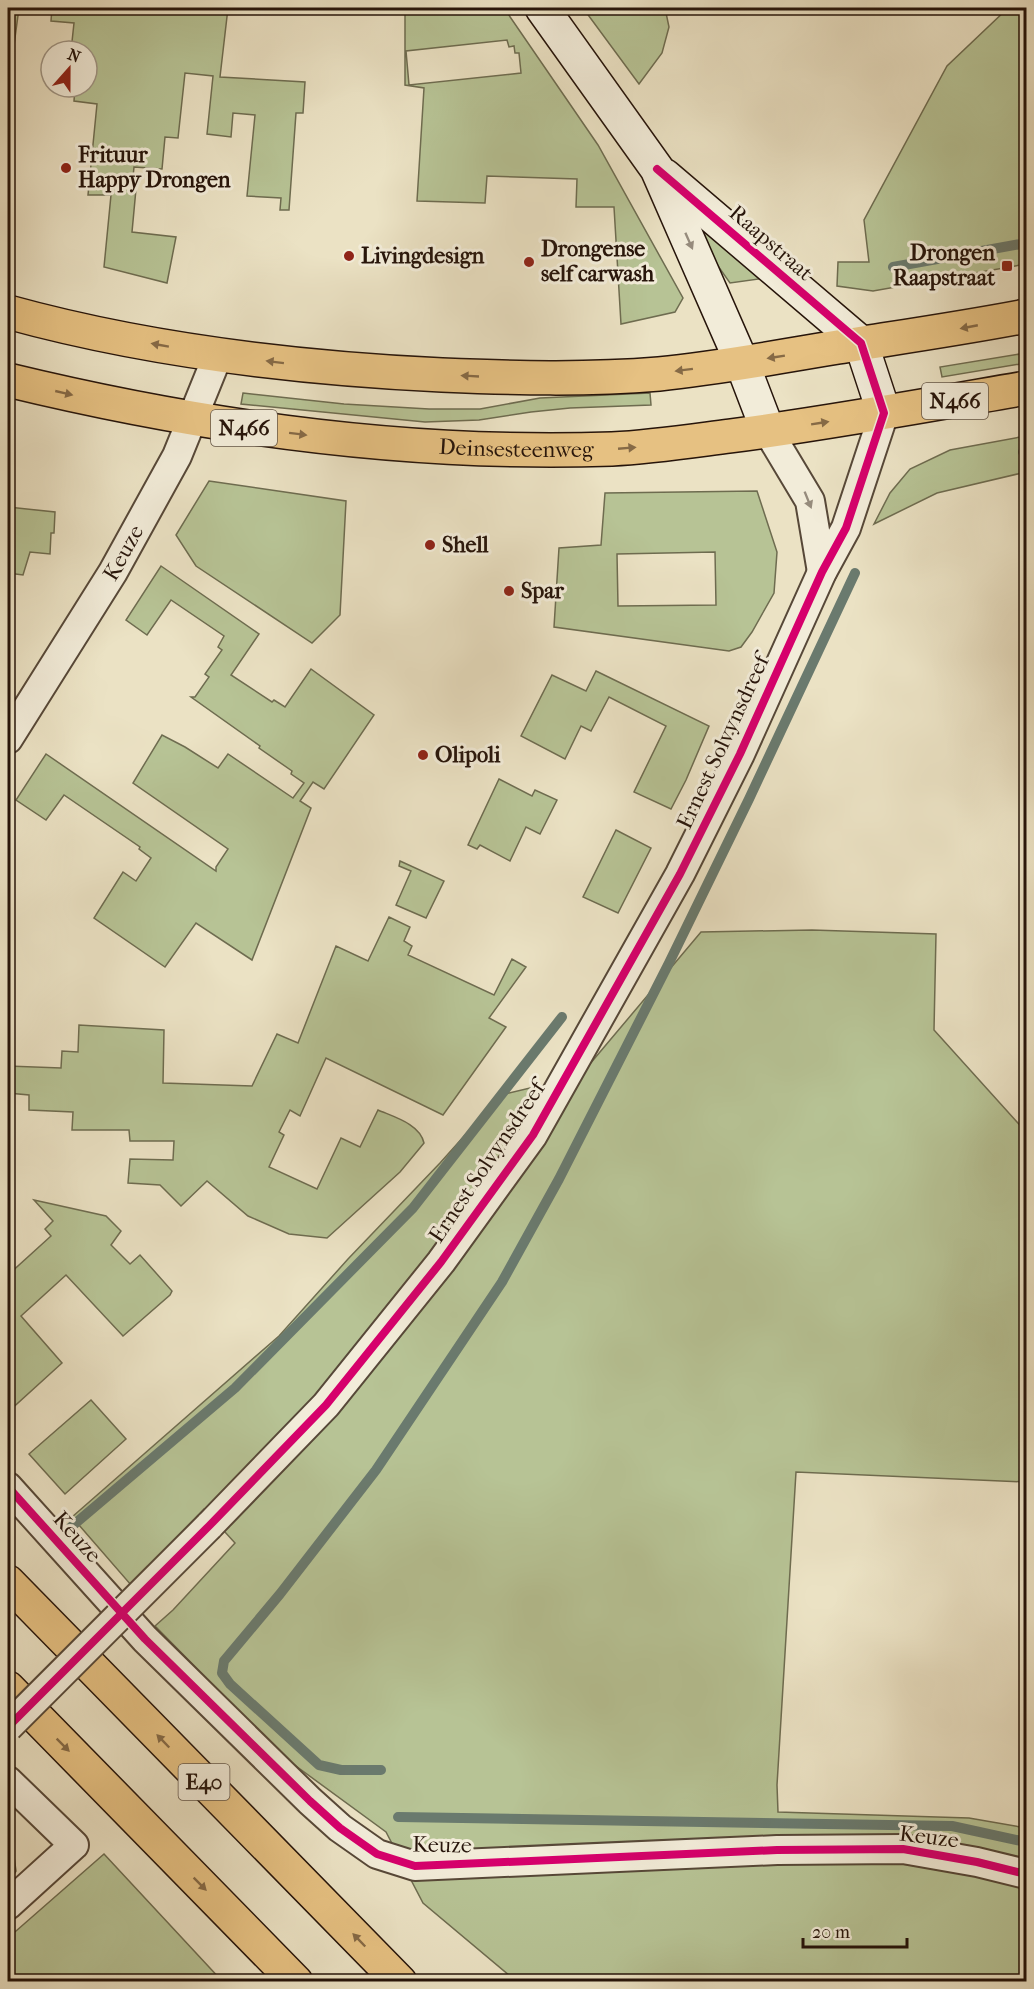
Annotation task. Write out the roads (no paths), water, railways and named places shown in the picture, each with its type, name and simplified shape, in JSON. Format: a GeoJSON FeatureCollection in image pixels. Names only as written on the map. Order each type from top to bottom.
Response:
{"type":"FeatureCollection","features":[{"type":"Feature","properties":{"kind":"highway"},"geometry":{"type":"LineString","coordinates":[[8,312],[50,323],[218,355],[300,365],[395,373],[577,379],[659,374],[742,363],[937,333],[1026,316]]}},
{"type":"Feature","properties":{"kind":"highway","name":"Deinsesteenweg"},"geometry":{"type":"LineString","coordinates":[[8,380],[67,394],[244,428],[406,446],[484,450],[613,449],[768,431],[1026,388]]}},
{"type":"Feature","properties":{"kind":"highway","name":"E40"},"geometry":{"type":"LineString","coordinates":[[8,1582],[400,1982]]}},
{"type":"Feature","properties":{"kind":"highway"},"geometry":{"type":"LineString","coordinates":[[8,1688],[296,1982]]}},
{"type":"Feature","properties":{"kind":"street","name":"Raapstraat"},"geometry":{"type":"LineString","coordinates":[[542,8],[657,169],[742,363],[768,431]]}},
{"type":"Feature","properties":{"kind":"street","name":"Raapstraat"},"geometry":{"type":"LineString","coordinates":[[657,169],[861,343]]}},
{"type":"Feature","properties":{"kind":"street"},"geometry":{"type":"LineString","coordinates":[[861,343],[884,413]]}},
{"type":"Feature","properties":{"kind":"street","name":"Keuze"},"geometry":{"type":"LineString","coordinates":[[8,739],[113,572],[177,456],[218,355]]}},
{"type":"Feature","properties":{"kind":"street","name":"Ernest Solvynsdreef"},"geometry":{"type":"LineString","coordinates":[[8,1727],[326,1405],[441,1262],[533,1135],[680,874],[740,754],[822,572],[846,528],[884,413]]}},
{"type":"Feature","properties":{"kind":"street"},"geometry":{"type":"LineString","coordinates":[[768,431],[810,501],[822,572]]}},
{"type":"Feature","properties":{"kind":"street","name":"Keuze"},"geometry":{"type":"LineString","coordinates":[[8,1487],[145,1639],[310,1801],[340,1828],[377,1854],[415,1866],[777,1850],[903,1849],[978,1862],[1026,1874]]}},
{"type":"Feature","properties":{"kind":"street"},"geometry":{"type":"LineString","coordinates":[[8,1781],[74,1845],[8,1905]]}},
{"type":"Feature","properties":{"kind":"waterway"},"geometry":{"type":"LineString","coordinates":[[893,267],[1026,243]]}},
{"type":"Feature","properties":{"kind":"waterway"},"geometry":{"type":"LineString","coordinates":[[381,1770],[341,1770],[319,1765],[230,1684],[222,1673],[224,1661],[280,1594],[376,1470],[502,1282],[559,1179],[669,963],[855,573]]}},
{"type":"Feature","properties":{"kind":"waterway"},"geometry":{"type":"LineString","coordinates":[[71,1527],[235,1388],[413,1208],[562,1017]]}},
{"type":"Feature","properties":{"kind":"waterway"},"geometry":{"type":"LineString","coordinates":[[398,1817],[952,1826],[1026,1842]]}},
{"type":"Feature","properties":{"kind":"place","name":"Frituur Happy Drongen"},"geometry":{"type":"Point","coordinates":[66,168]}},
{"type":"Feature","properties":{"kind":"place","name":"Livingdesign"},"geometry":{"type":"Point","coordinates":[349,256]}},
{"type":"Feature","properties":{"kind":"place","name":"Drongense self carwash"},"geometry":{"type":"Point","coordinates":[529,262]}},
{"type":"Feature","properties":{"kind":"place","name":"Drongen Raapstraat"},"geometry":{"type":"Point","coordinates":[1007,266]}},
{"type":"Feature","properties":{"kind":"place","name":"Shell"},"geometry":{"type":"Point","coordinates":[430,545]}},
{"type":"Feature","properties":{"kind":"place","name":"Spar"},"geometry":{"type":"Point","coordinates":[509,591]}},
{"type":"Feature","properties":{"kind":"place","name":"Olipoli"},"geometry":{"type":"Point","coordinates":[423,755]}}]}
